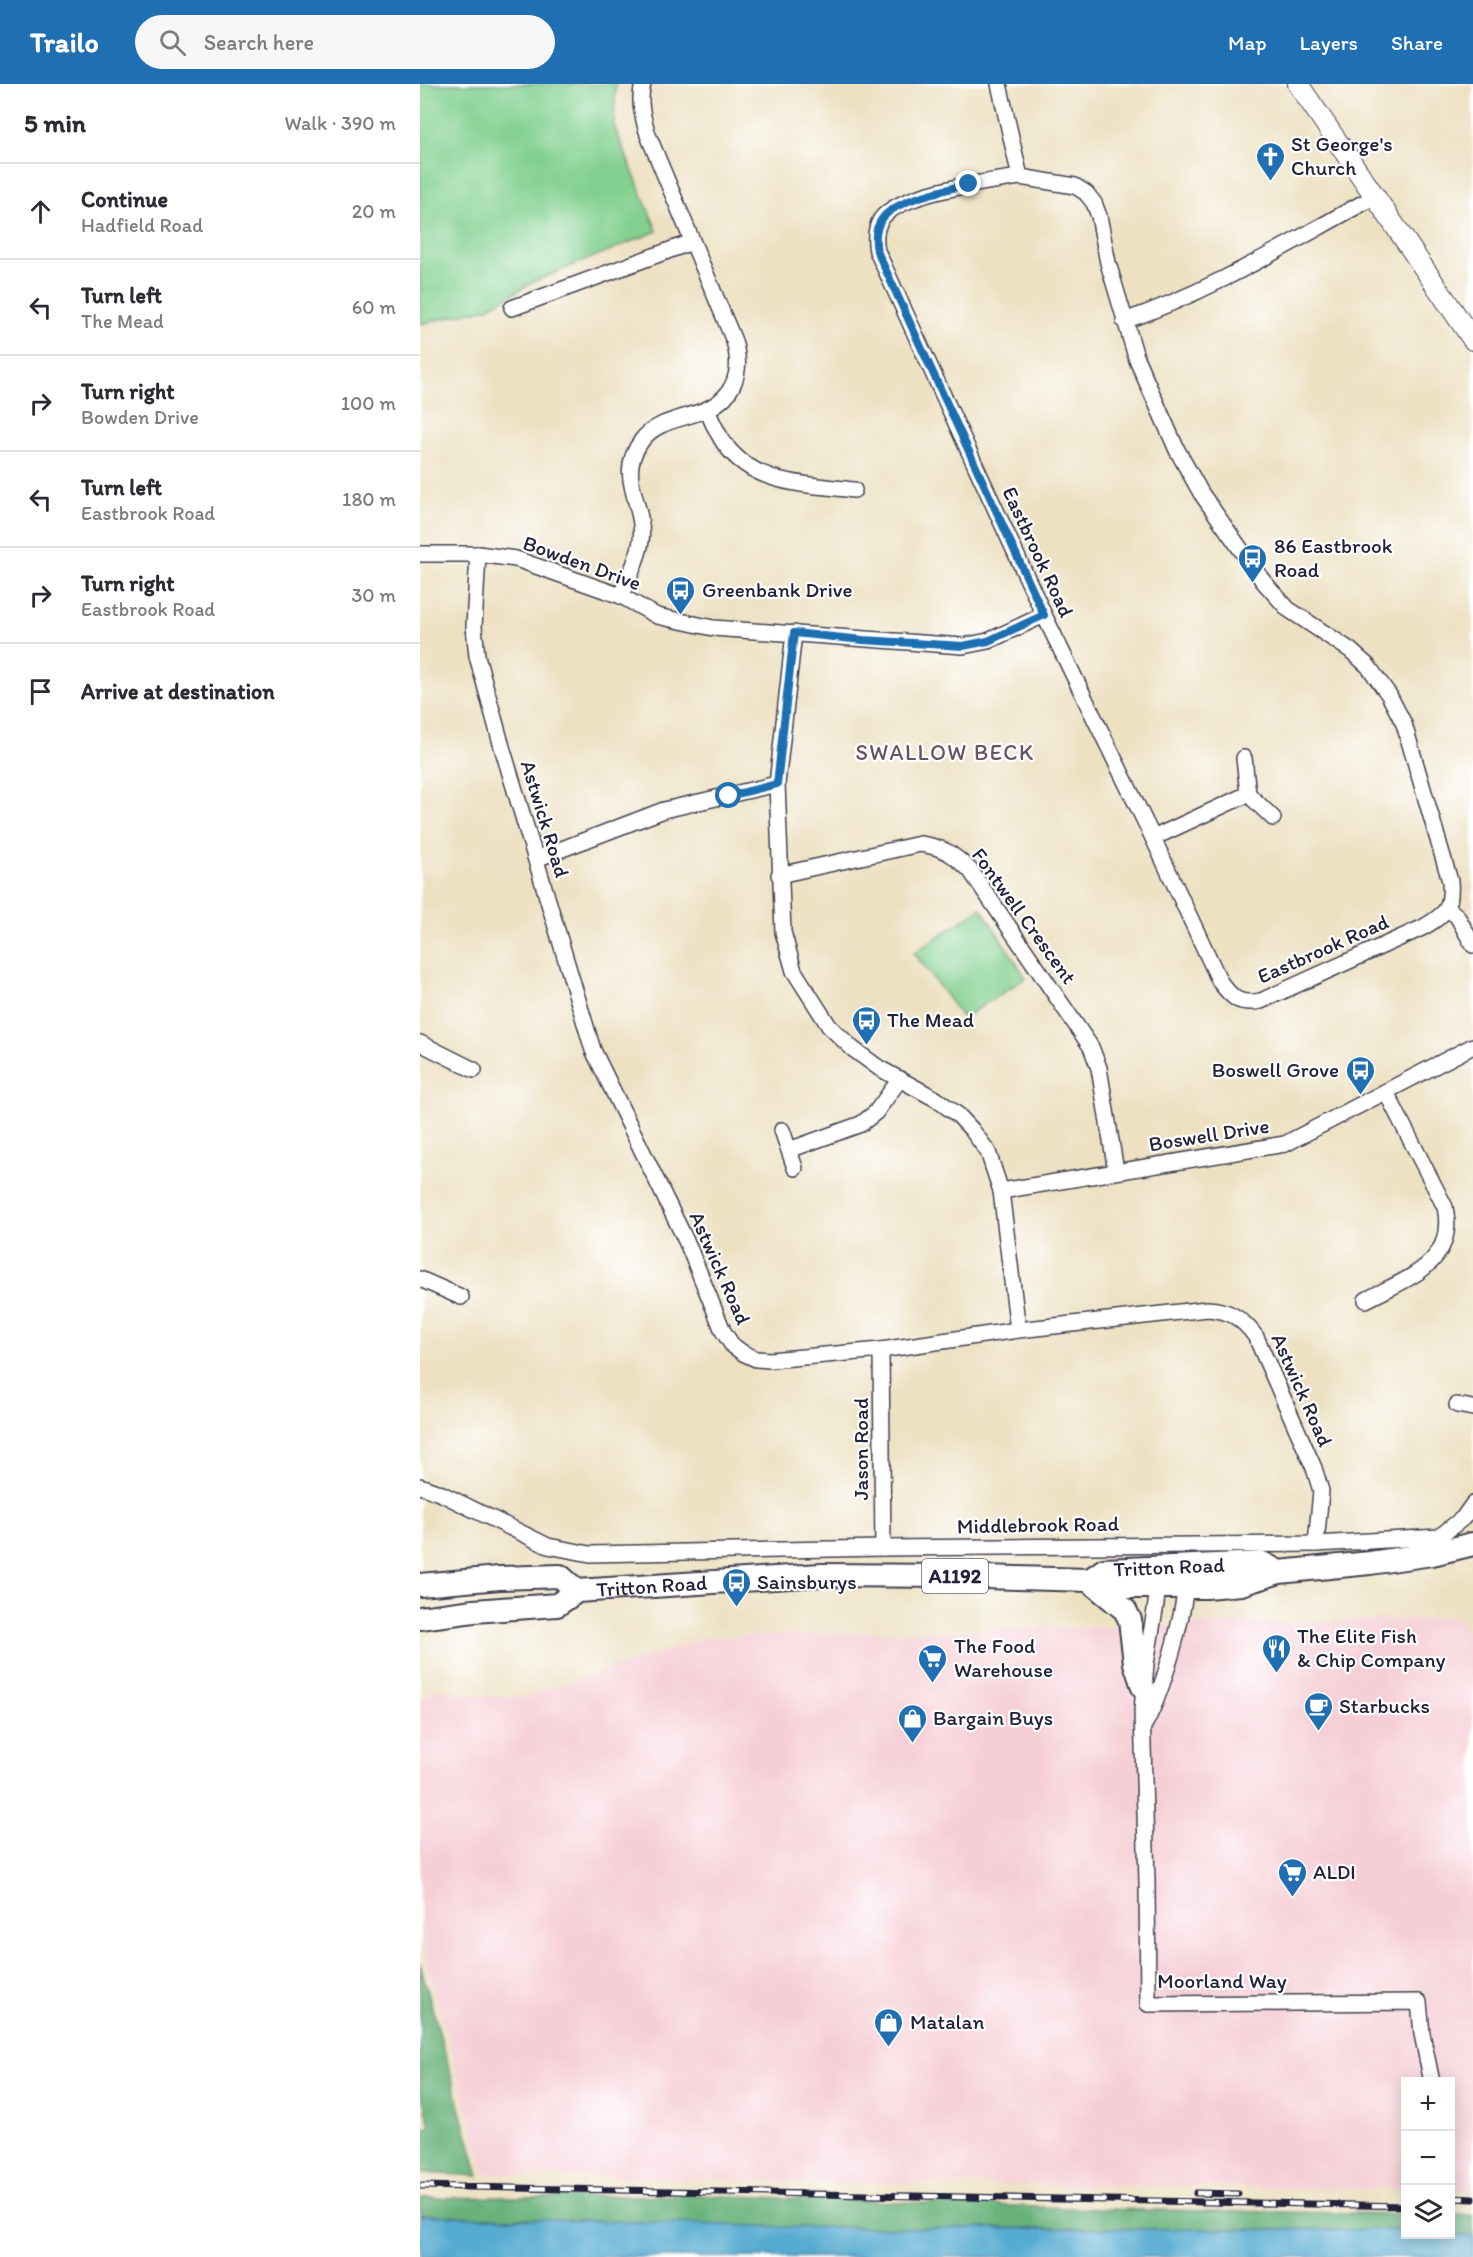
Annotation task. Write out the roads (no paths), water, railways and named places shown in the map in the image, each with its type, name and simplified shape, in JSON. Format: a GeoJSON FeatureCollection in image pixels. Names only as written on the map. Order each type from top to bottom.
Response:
{"type":"FeatureCollection","features":[{"type":"Feature","properties":{"kind":"main road"},"geometry":{"type":"LineString","coordinates":[[1298,84],[1473,340]]}},
{"type":"Feature","properties":{"kind":"main road","name":"Tritton Road"},"geometry":{"type":"LineString","coordinates":[[420,1618],[500,1615],[557,1605],[577,1591],[821,1575],[1089,1580],[1124,1587],[1158,1578],[1186,1577],[1206,1587],[1241,1584],[1279,1572],[1432,1554],[1473,1544]]}},
{"type":"Feature","properties":{"kind":"main road","name":"Tritton Road"},"geometry":{"type":"LineString","coordinates":[[420,1585],[499,1578],[561,1576],[577,1591]]}},
{"type":"Feature","properties":{"kind":"main road"},"geometry":{"type":"LineString","coordinates":[[1089,1580],[1125,1610],[1130,1620],[1136,1663],[1143,1688]]}},
{"type":"Feature","properties":{"kind":"main road"},"geometry":{"type":"LineString","coordinates":[[420,1597],[428,1600],[471,1595],[500,1615]]}},
{"type":"Feature","properties":{"kind":"street"},"geometry":{"type":"LineString","coordinates":[[621,596],[641,540],[641,519],[629,468],[635,450],[644,437],[659,427],[707,410],[722,400],[732,387],[738,372],[738,356],[734,340],[648,135],[642,112],[643,84]]}},
{"type":"Feature","properties":{"kind":"street"},"geometry":{"type":"LineString","coordinates":[[999,84],[1020,177]]}},
{"type":"Feature","properties":{"kind":"street","name":"Eastbrook Road"},"geometry":{"type":"LineString","coordinates":[[1020,177],[1075,186],[1086,193],[1094,203],[1099,216],[1108,263],[1137,360],[1177,450],[1202,493],[1263,581],[1288,609],[1350,650],[1368,666],[1389,695],[1404,724],[1450,881],[1451,896],[1448,909],[1424,927],[1261,1001],[1248,1004],[1237,1000],[1220,982],[1153,838],[1044,615],[877,251],[875,239],[881,220],[907,203],[969,184],[1020,177]]}},
{"type":"Feature","properties":{"kind":"street"},"geometry":{"type":"LineString","coordinates":[[1124,321],[1163,308],[1226,278],[1374,196]]}},
{"type":"Feature","properties":{"kind":"street"},"geometry":{"type":"LineString","coordinates":[[512,308],[692,242]]}},
{"type":"Feature","properties":{"kind":"street"},"geometry":{"type":"LineString","coordinates":[[707,410],[723,441],[744,464],[756,472],[780,480],[854,490]]}},
{"type":"Feature","properties":{"kind":"street","name":"Bowden Drive"},"geometry":{"type":"LineString","coordinates":[[420,554],[478,554],[516,559],[621,596],[657,616],[713,628],[963,646],[988,641],[1044,615]]}},
{"type":"Feature","properties":{"kind":"street","name":"Astwick Road"},"geometry":{"type":"LineString","coordinates":[[478,554],[474,627],[477,656],[593,1050],[688,1245],[723,1331],[732,1345],[756,1359],[770,1359],[881,1350],[1018,1330],[1207,1309],[1220,1310],[1234,1315],[1247,1324],[1256,1337],[1314,1468],[1321,1491],[1316,1544]]}},
{"type":"Feature","properties":{"kind":"street"},"geometry":{"type":"LineString","coordinates":[[794,633],[777,784],[783,932],[794,971],[829,1026],[853,1049],[879,1068],[936,1099],[972,1130],[988,1152],[1001,1191],[1018,1330]]}},
{"type":"Feature","properties":{"kind":"street"},"geometry":{"type":"LineString","coordinates":[[1244,758],[1248,794],[1273,818]]}},
{"type":"Feature","properties":{"kind":"street"},"geometry":{"type":"LineString","coordinates":[[536,859],[664,810],[777,784]]}},
{"type":"Feature","properties":{"kind":"street"},"geometry":{"type":"LineString","coordinates":[[1153,838],[1248,794]]}},
{"type":"Feature","properties":{"kind":"street","name":"Fontwell Crescent"},"geometry":{"type":"LineString","coordinates":[[779,875],[920,844],[938,846],[954,855],[970,870],[1091,1047],[1099,1068],[1116,1171]]}},
{"type":"Feature","properties":{"kind":"street"},"geometry":{"type":"LineString","coordinates":[[1448,909],[1457,916],[1473,945]]}},
{"type":"Feature","properties":{"kind":"street"},"geometry":{"type":"LineString","coordinates":[[420,1043],[474,1071]]}},
{"type":"Feature","properties":{"kind":"street","name":"Boswell Drive"},"geometry":{"type":"LineString","coordinates":[[1001,1191],[1260,1150],[1285,1144],[1473,1046]]}},
{"type":"Feature","properties":{"kind":"street"},"geometry":{"type":"LineString","coordinates":[[789,1150],[861,1124],[876,1112],[900,1079]]}},
{"type":"Feature","properties":{"kind":"street"},"geometry":{"type":"LineString","coordinates":[[1366,1300],[1426,1268],[1440,1251],[1447,1231],[1445,1207],[1386,1092]]}},
{"type":"Feature","properties":{"kind":"street"},"geometry":{"type":"LineString","coordinates":[[783,1130],[795,1168]]}},
{"type":"Feature","properties":{"kind":"street"},"geometry":{"type":"LineString","coordinates":[[420,1279],[461,1297]]}},
{"type":"Feature","properties":{"kind":"street","name":"Jason Road"},"geometry":{"type":"LineString","coordinates":[[881,1350],[883,1548]]}},
{"type":"Feature","properties":{"kind":"street"},"geometry":{"type":"LineString","coordinates":[[1457,1405],[1473,1408]]}},
{"type":"Feature","properties":{"kind":"street","name":"Middlebrook Road"},"geometry":{"type":"LineString","coordinates":[[420,1486],[442,1494],[548,1546],[590,1554],[883,1548],[1316,1544],[1439,1537],[1462,1518],[1473,1504]]}},
{"type":"Feature","properties":{"kind":"street","name":"Moorland Way"},"geometry":{"type":"LineString","coordinates":[[1143,1727],[1157,1697],[1177,1631],[1186,1577]]}},
{"type":"Feature","properties":{"kind":"street","name":"Moorland Way"},"geometry":{"type":"LineString","coordinates":[[1158,1578],[1143,1688],[1148,2004],[1419,2002],[1422,2034],[1431,2077]]}},
{"type":"Feature","properties":{"kind":"water"},"geometry":{"type":"Polygon","coordinates":[[[420,2215],[785,2227],[1401,2230],[1401,2239],[1455,2239],[1455,2234],[1473,2237],[1473,2257],[420,2257],[420,2215]]]}},
{"type":"Feature","properties":{"kind":"railway"},"geometry":{"type":"LineString","coordinates":[[420,2186],[1401,2206]]}},
{"type":"Feature","properties":{"kind":"railway"},"geometry":{"type":"LineString","coordinates":[[1196,2193],[1238,2194]]}},
{"type":"Feature","properties":{"kind":"railway"},"geometry":{"type":"LineString","coordinates":[[1455,2198],[1473,2199]]}},
{"type":"Feature","properties":{"kind":"place","name":"St George's Church"},"geometry":{"type":"Point","coordinates":[1270,182]}},
{"type":"Feature","properties":{"kind":"place","name":"86 Eastbrook Road"},"geometry":{"type":"Point","coordinates":[1253,584]}},
{"type":"Feature","properties":{"kind":"place","name":"Greenbank Drive"},"geometry":{"type":"Point","coordinates":[681,616]}},
{"type":"Feature","properties":{"kind":"place","name":"The Mead"},"geometry":{"type":"Point","coordinates":[866,1046]}},
{"type":"Feature","properties":{"kind":"place","name":"Boswell Grove"},"geometry":{"type":"Point","coordinates":[1360,1096]}},
{"type":"Feature","properties":{"kind":"place","name":"Sainsburys"},"geometry":{"type":"Point","coordinates":[736,1608]}},
{"type":"Feature","properties":{"kind":"place","name":"The Elite Fish & Chip Company"},"geometry":{"type":"Point","coordinates":[1276,1674]}},
{"type":"Feature","properties":{"kind":"place","name":"The Food Warehouse"},"geometry":{"type":"Point","coordinates":[933,1684]}},
{"type":"Feature","properties":{"kind":"place","name":"Starbucks"},"geometry":{"type":"Point","coordinates":[1318,1732]}},
{"type":"Feature","properties":{"kind":"place","name":"Bargain Buys"},"geometry":{"type":"Point","coordinates":[912,1744]}},
{"type":"Feature","properties":{"kind":"place","name":"ALDI"},"geometry":{"type":"Point","coordinates":[1292,1898]}},
{"type":"Feature","properties":{"kind":"place","name":"Matalan"},"geometry":{"type":"Point","coordinates":[889,2048]}},
{"type":"Feature","properties":{"kind":"district","name":"SWALLOW BECK"},"geometry":{"type":"Point","coordinates":[945,752]}}]}
